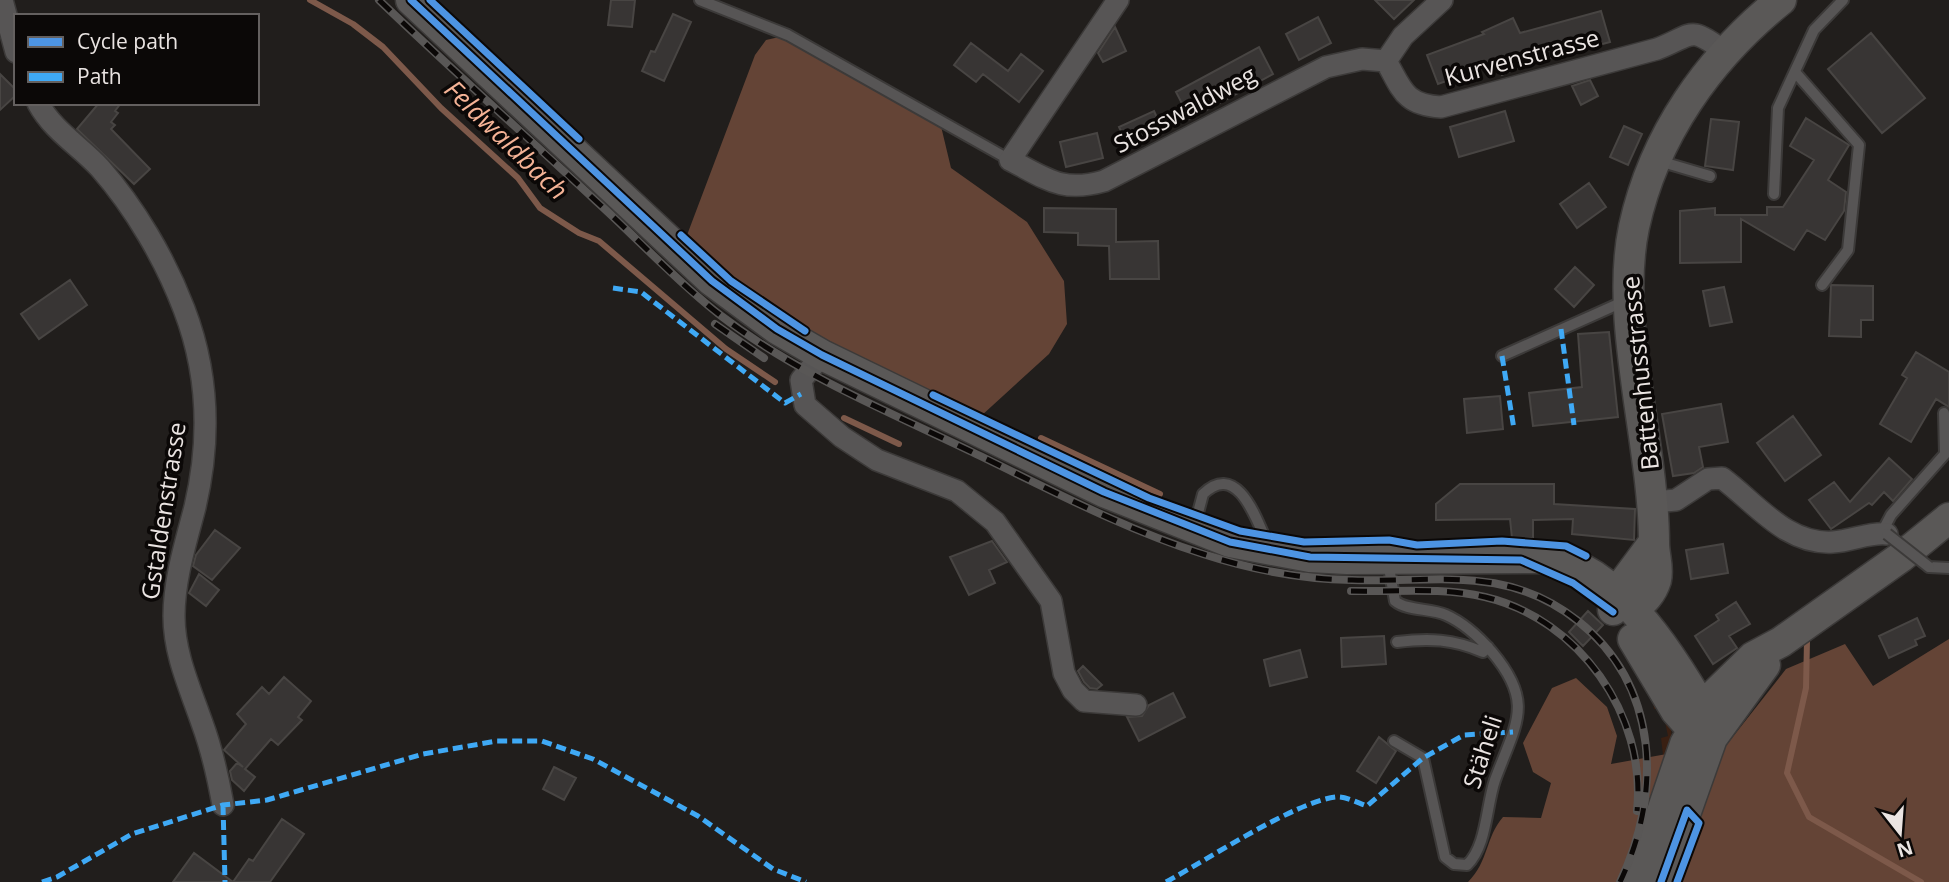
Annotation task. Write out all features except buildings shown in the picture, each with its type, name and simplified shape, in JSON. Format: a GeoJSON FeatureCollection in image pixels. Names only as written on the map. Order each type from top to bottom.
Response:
{"type":"FeatureCollection","features":[{"type":"Feature","properties":{"kind":"street"},"geometry":{"type":"LineString","coordinates":[[2,0],[14,45]]}},
{"type":"Feature","properties":{"kind":"street"},"geometry":{"type":"LineString","coordinates":[[411,0],[712,281],[777,329],[822,355],[1104,492],[1230,542],[1310,557],[1558,559],[1594,574],[1621,604],[1704,723],[1702,761],[1661,882]]}},
{"type":"Feature","properties":{"kind":"street"},"geometry":{"type":"LineString","coordinates":[[1010,160],[1118,0]]}},
{"type":"Feature","properties":{"kind":"street"},"geometry":{"type":"LineString","coordinates":[[1386,61],[1404,36],[1442,0]]}},
{"type":"Feature","properties":{"kind":"street","name":"Battenhusstrasse"},"geometry":{"type":"LineString","coordinates":[[1621,604],[1647,598],[1656,580],[1654,502],[1629,303],[1634,228],[1656,159],[1688,97],[1725,52],[1782,0]]}},
{"type":"Feature","properties":{"kind":"street","name":"Kurvenstrasse"},"geometry":{"type":"LineString","coordinates":[[1386,61],[1408,99],[1423,106],[1441,107],[1657,49],[1690,33],[1705,37],[1725,52]]}},
{"type":"Feature","properties":{"kind":"street","name":"Stosswaldweg"},"geometry":{"type":"LineString","coordinates":[[1010,160],[1059,186],[1079,188],[1104,181],[1326,66],[1362,60],[1386,61]]}},
{"type":"Feature","properties":{"kind":"street","name":"Gstaldenstrasse"},"geometry":{"type":"LineString","coordinates":[[40,105],[67,140],[98,166],[136,216],[184,308],[200,358],[207,403],[206,447],[178,579],[174,618],[185,678],[215,764],[223,805]]}},
{"type":"Feature","properties":{"kind":"street"},"geometry":{"type":"LineString","coordinates":[[822,355],[801,380],[805,405],[842,437],[877,460],[957,491],[995,522],[1051,601],[1064,673],[1073,690],[1084,701],[1136,705]]}},
{"type":"Feature","properties":{"kind":"street"},"geometry":{"type":"LineString","coordinates":[[1654,502],[1676,500],[1708,479],[1722,478],[1776,524],[1806,539],[1832,542],[1884,534]]}},
{"type":"Feature","properties":{"kind":"street"},"geometry":{"type":"LineString","coordinates":[[1638,882],[1704,723],[1781,642],[1901,557],[1949,518]]}},
{"type":"Feature","properties":{"kind":"lane","name":"Stosswaldweg"},"geometry":{"type":"LineString","coordinates":[[701,0],[788,35],[1010,160]]}},
{"type":"Feature","properties":{"kind":"lane"},"geometry":{"type":"LineString","coordinates":[[1774,194],[1778,108],[1814,30],[1843,0]]}},
{"type":"Feature","properties":{"kind":"lane"},"geometry":{"type":"LineString","coordinates":[[1795,72],[1859,145],[1848,250],[1822,285]]}},
{"type":"Feature","properties":{"kind":"lane"},"geometry":{"type":"LineString","coordinates":[[1656,159],[1710,176]]}},
{"type":"Feature","properties":{"kind":"lane"},"geometry":{"type":"LineString","coordinates":[[1502,356],[1616,305],[1629,303]]}},
{"type":"Feature","properties":{"kind":"lane"},"geometry":{"type":"LineString","coordinates":[[1944,413],[1945,454],[1891,515],[1884,534],[1929,567],[1949,568]]}},
{"type":"Feature","properties":{"kind":"lane"},"geometry":{"type":"LineString","coordinates":[[1195,529],[1203,494],[1218,485],[1230,485],[1245,496],[1271,550]]}},
{"type":"Feature","properties":{"kind":"lane","name":"Stäheli"},"geometry":{"type":"LineString","coordinates":[[1388,559],[1392,597],[1398,604],[1448,616],[1468,628],[1488,647],[1514,681],[1519,694],[1519,709],[1489,796],[1477,856],[1468,865],[1454,864],[1446,857],[1423,758],[1394,741]]}},
{"type":"Feature","properties":{"kind":"lane"},"geometry":{"type":"LineString","coordinates":[[1397,642],[1432,638],[1463,643],[1483,652],[1488,647]]}},
{"type":"Feature","properties":{"kind":"shaded area"},"geometry":{"type":"Polygon","coordinates":[[[788,35],[940,122],[951,168],[1027,222],[1064,281],[1067,324],[1049,354],[969,427],[867,376],[681,251],[755,55],[766,40],[788,35]]]}},
{"type":"Feature","properties":{"kind":"shaded area"},"geometry":{"type":"Polygon","coordinates":[[[1949,639],[1949,882],[1468,882],[1480,866],[1493,833],[1503,817],[1541,818],[1551,783],[1533,772],[1523,743],[1552,688],[1576,678],[1607,707],[1617,736],[1611,764],[1728,743],[1786,669],[1845,644],[1873,686],[1949,639]]]}},
{"type":"Feature","properties":{"kind":"shaded area"},"geometry":{"type":"Polygon","coordinates":[[[1650,682],[1671,722],[1672,751],[1663,755],[1661,738],[1668,736],[1662,708],[1654,709],[1650,682]]]}},
{"type":"Feature","properties":{"kind":"waterway","name":"Feldwaldbach"},"geometry":{"type":"LineString","coordinates":[[310,0],[353,24],[383,47],[441,108],[518,178],[540,208],[579,233],[599,241],[726,349],[775,382]]}},
{"type":"Feature","properties":{"kind":"waterway","name":"Feldwaldbach"},"geometry":{"type":"LineString","coordinates":[[844,418],[899,444]]}},
{"type":"Feature","properties":{"kind":"waterway","name":"Feldwaldbach"},"geometry":{"type":"LineString","coordinates":[[1041,438],[1160,494]]}},
{"type":"Feature","properties":{"kind":"waterway","name":"Feldwaldbach"},"geometry":{"type":"LineString","coordinates":[[1807,641],[1806,688],[1787,773],[1809,817],[1921,882]]}},
{"type":"Feature","properties":{"kind":"railway"},"geometry":{"type":"LineString","coordinates":[[379,0],[704,302],[749,336],[842,390],[1086,507],[1144,533],[1203,554],[1258,569],[1314,578],[1441,579],[1497,584],[1524,591],[1551,603],[1578,621],[1605,647],[1625,677],[1638,709],[1646,743],[1647,778],[1643,813],[1634,848],[1620,882]]}},
{"type":"Feature","properties":{"kind":"railway"},"geometry":{"type":"LineString","coordinates":[[715,324],[764,358]]}},
{"type":"Feature","properties":{"kind":"railway"},"geometry":{"type":"LineString","coordinates":[[1351,591],[1435,591],[1468,594],[1519,609],[1550,626],[1577,649],[1600,676],[1618,707],[1631,740],[1637,775],[1637,811]]}},
{"type":"Feature","properties":{"kind":"marked path"},"geometry":{"type":"LineString","coordinates":[[613,288],[641,292],[785,403],[801,394]]}},
{"type":"Feature","properties":{"kind":"marked path"},"geometry":{"type":"LineString","coordinates":[[1561,329],[1574,425]]}},
{"type":"Feature","properties":{"kind":"marked path"},"geometry":{"type":"LineString","coordinates":[[1502,356],[1514,429]]}},
{"type":"Feature","properties":{"kind":"marked path"},"geometry":{"type":"LineString","coordinates":[[1166,882],[1275,820],[1319,801],[1340,797],[1367,806],[1423,758],[1464,735],[1513,732]]}},
{"type":"Feature","properties":{"kind":"marked path"},"geometry":{"type":"LineString","coordinates":[[42,882],[57,877],[132,834],[223,805],[267,800],[423,754],[497,741],[542,741],[593,759],[698,816],[773,869],[806,882]]}},
{"type":"Feature","properties":{"kind":"marked path"},"geometry":{"type":"LineString","coordinates":[[223,805],[225,882]]}},
{"type":"Feature","properties":{"kind":"cycle path"},"geometry":{"type":"LineString","coordinates":[[411,0],[712,281],[777,329],[822,355],[1104,492],[1230,542],[1310,557],[1521,560],[1573,583],[1613,612]]}},
{"type":"Feature","properties":{"kind":"cycle path"},"geometry":{"type":"LineString","coordinates":[[430,0],[579,139]]}},
{"type":"Feature","properties":{"kind":"cycle path"},"geometry":{"type":"LineString","coordinates":[[681,235],[731,281],[805,331]]}},
{"type":"Feature","properties":{"kind":"cycle path"},"geometry":{"type":"LineString","coordinates":[[933,395],[1149,498],[1240,531],[1304,542],[1389,540],[1417,545],[1502,541],[1566,546],[1586,556]]}},
{"type":"Feature","properties":{"kind":"cycle path"},"geometry":{"type":"LineString","coordinates":[[1661,882],[1687,810],[1699,823],[1677,882]]}}]}
